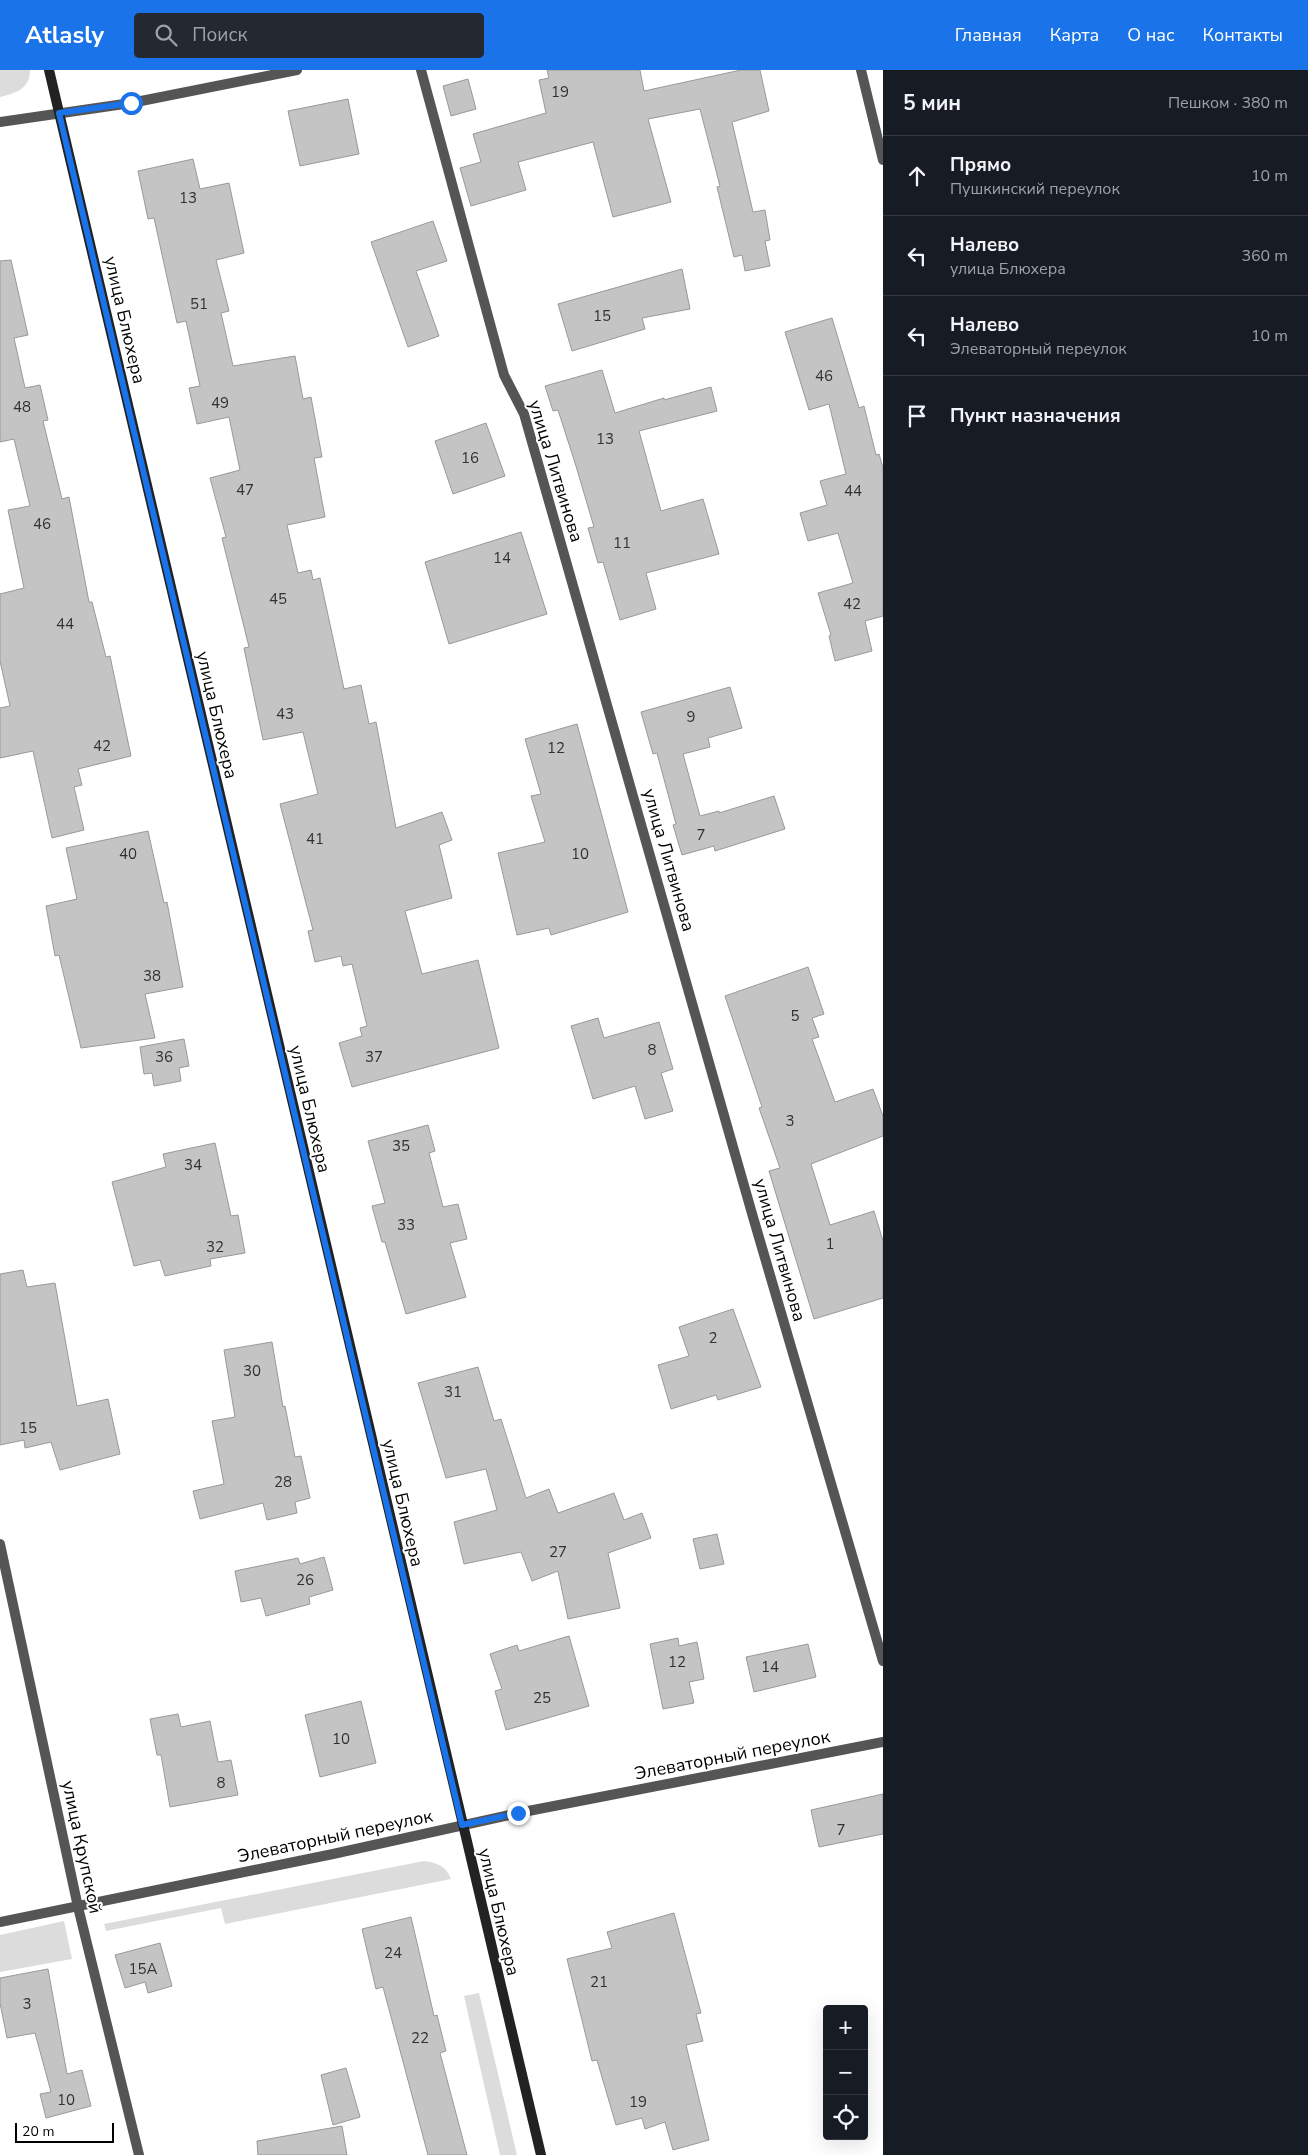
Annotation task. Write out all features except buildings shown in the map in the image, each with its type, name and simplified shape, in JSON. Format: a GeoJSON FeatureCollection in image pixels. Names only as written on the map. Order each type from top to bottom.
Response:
{"type":"FeatureCollection","features":[{"type":"Feature","properties":{"kind":"street","name":"улица Блюхера"},"geometry":{"type":"LineString","coordinates":[[49,70],[541,2155]]}},
{"type":"Feature","properties":{"kind":"street"},"geometry":{"type":"LineString","coordinates":[[0,122],[131,103],[297,70]]}},
{"type":"Feature","properties":{"kind":"street","name":"улица Литвинова"},"geometry":{"type":"LineString","coordinates":[[421,70],[504,375],[524,414],[748,1198],[883,1661]]}},
{"type":"Feature","properties":{"kind":"street"},"geometry":{"type":"LineString","coordinates":[[862,70],[883,160]]}},
{"type":"Feature","properties":{"kind":"street","name":"улица Крупской"},"geometry":{"type":"LineString","coordinates":[[0,1544],[78,1907],[139,2155]]}},
{"type":"Feature","properties":{"kind":"street","name":"Элеваторный переулок"},"geometry":{"type":"LineString","coordinates":[[0,1922],[462,1825],[883,1742]]}},
{"type":"Feature","properties":{"kind":"shaded area"},"geometry":{"type":"Polygon","coordinates":[[[0,70],[30,70],[28,82],[21,89],[0,97],[0,70]]]}},
{"type":"Feature","properties":{"kind":"shaded area"},"geometry":{"type":"Polygon","coordinates":[[[424,1861],[441,1866],[447,1871],[451,1879],[225,1924],[221,1908],[106,1931],[104,1924],[424,1861]]]}},
{"type":"Feature","properties":{"kind":"shaded area"},"geometry":{"type":"Polygon","coordinates":[[[64,1921],[72,1959],[0,1972],[0,1935],[64,1921]]]}},
{"type":"Feature","properties":{"kind":"shaded area"},"geometry":{"type":"Polygon","coordinates":[[[479,1993],[517,2155],[500,2155],[464,1996],[479,1993]]]}},
{"type":"Feature","properties":{"kind":"route"},"geometry":{"type":"LineString","coordinates":[[131,103],[59,113],[462,1825],[518,1813]]}}]}
